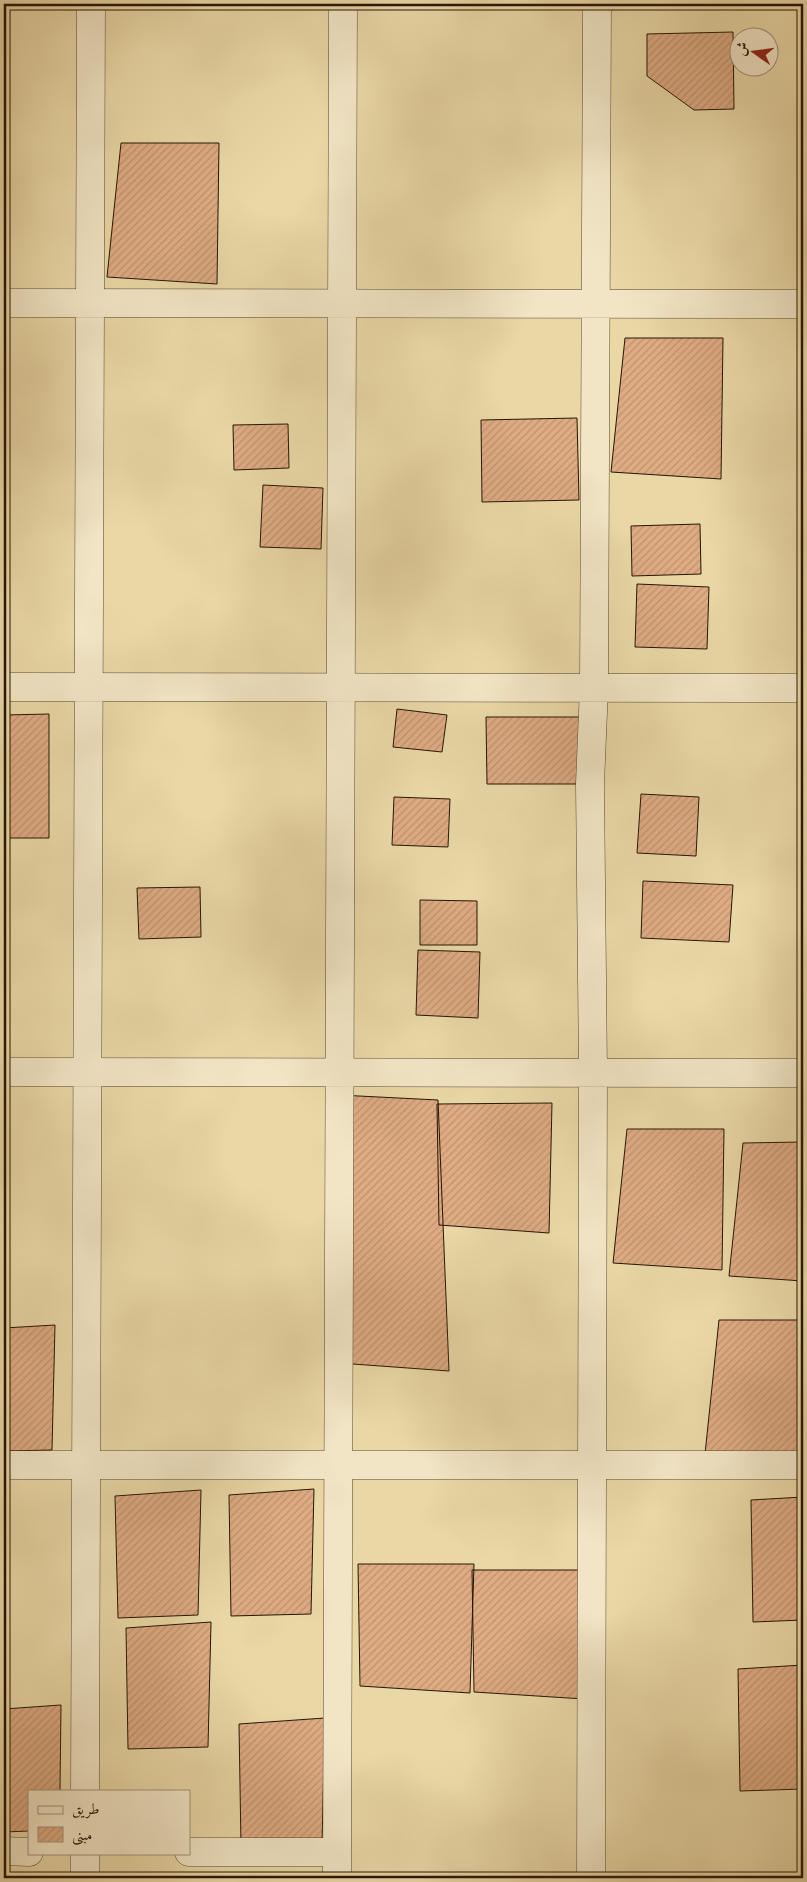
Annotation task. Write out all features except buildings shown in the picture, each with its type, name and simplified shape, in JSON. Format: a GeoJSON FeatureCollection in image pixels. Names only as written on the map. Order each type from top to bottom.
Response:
{"type":"FeatureCollection","features":[{"type":"Feature","properties":{"kind":"street"},"geometry":{"type":"LineString","coordinates":[[85,1790],[91,4]]}},
{"type":"Feature","properties":{"kind":"street"},"geometry":{"type":"LineString","coordinates":[[337,1878],[343,4]]}},
{"type":"Feature","properties":{"kind":"street"},"geometry":{"type":"LineString","coordinates":[[591,1878],[593,1073],[590,784],[594,688],[596,4]]}},
{"type":"Feature","properties":{"kind":"street"},"geometry":{"type":"LineString","coordinates":[[4,303],[803,304]]}},
{"type":"Feature","properties":{"kind":"street"},"geometry":{"type":"LineString","coordinates":[[4,687],[803,688]]}},
{"type":"Feature","properties":{"kind":"street"},"geometry":{"type":"LineString","coordinates":[[4,1072],[803,1073]]}},
{"type":"Feature","properties":{"kind":"street"},"geometry":{"type":"LineString","coordinates":[[4,1464],[803,1465]]}},
{"type":"Feature","properties":{"kind":"street"},"geometry":{"type":"LineString","coordinates":[[4,1852],[28,1852]]}},
{"type":"Feature","properties":{"kind":"street"},"geometry":{"type":"LineString","coordinates":[[190,1852],[337,1852]]}},
{"type":"Feature","properties":{"kind":"street"},"geometry":{"type":"LineString","coordinates":[[85,1854],[85,1878]]}}]}
